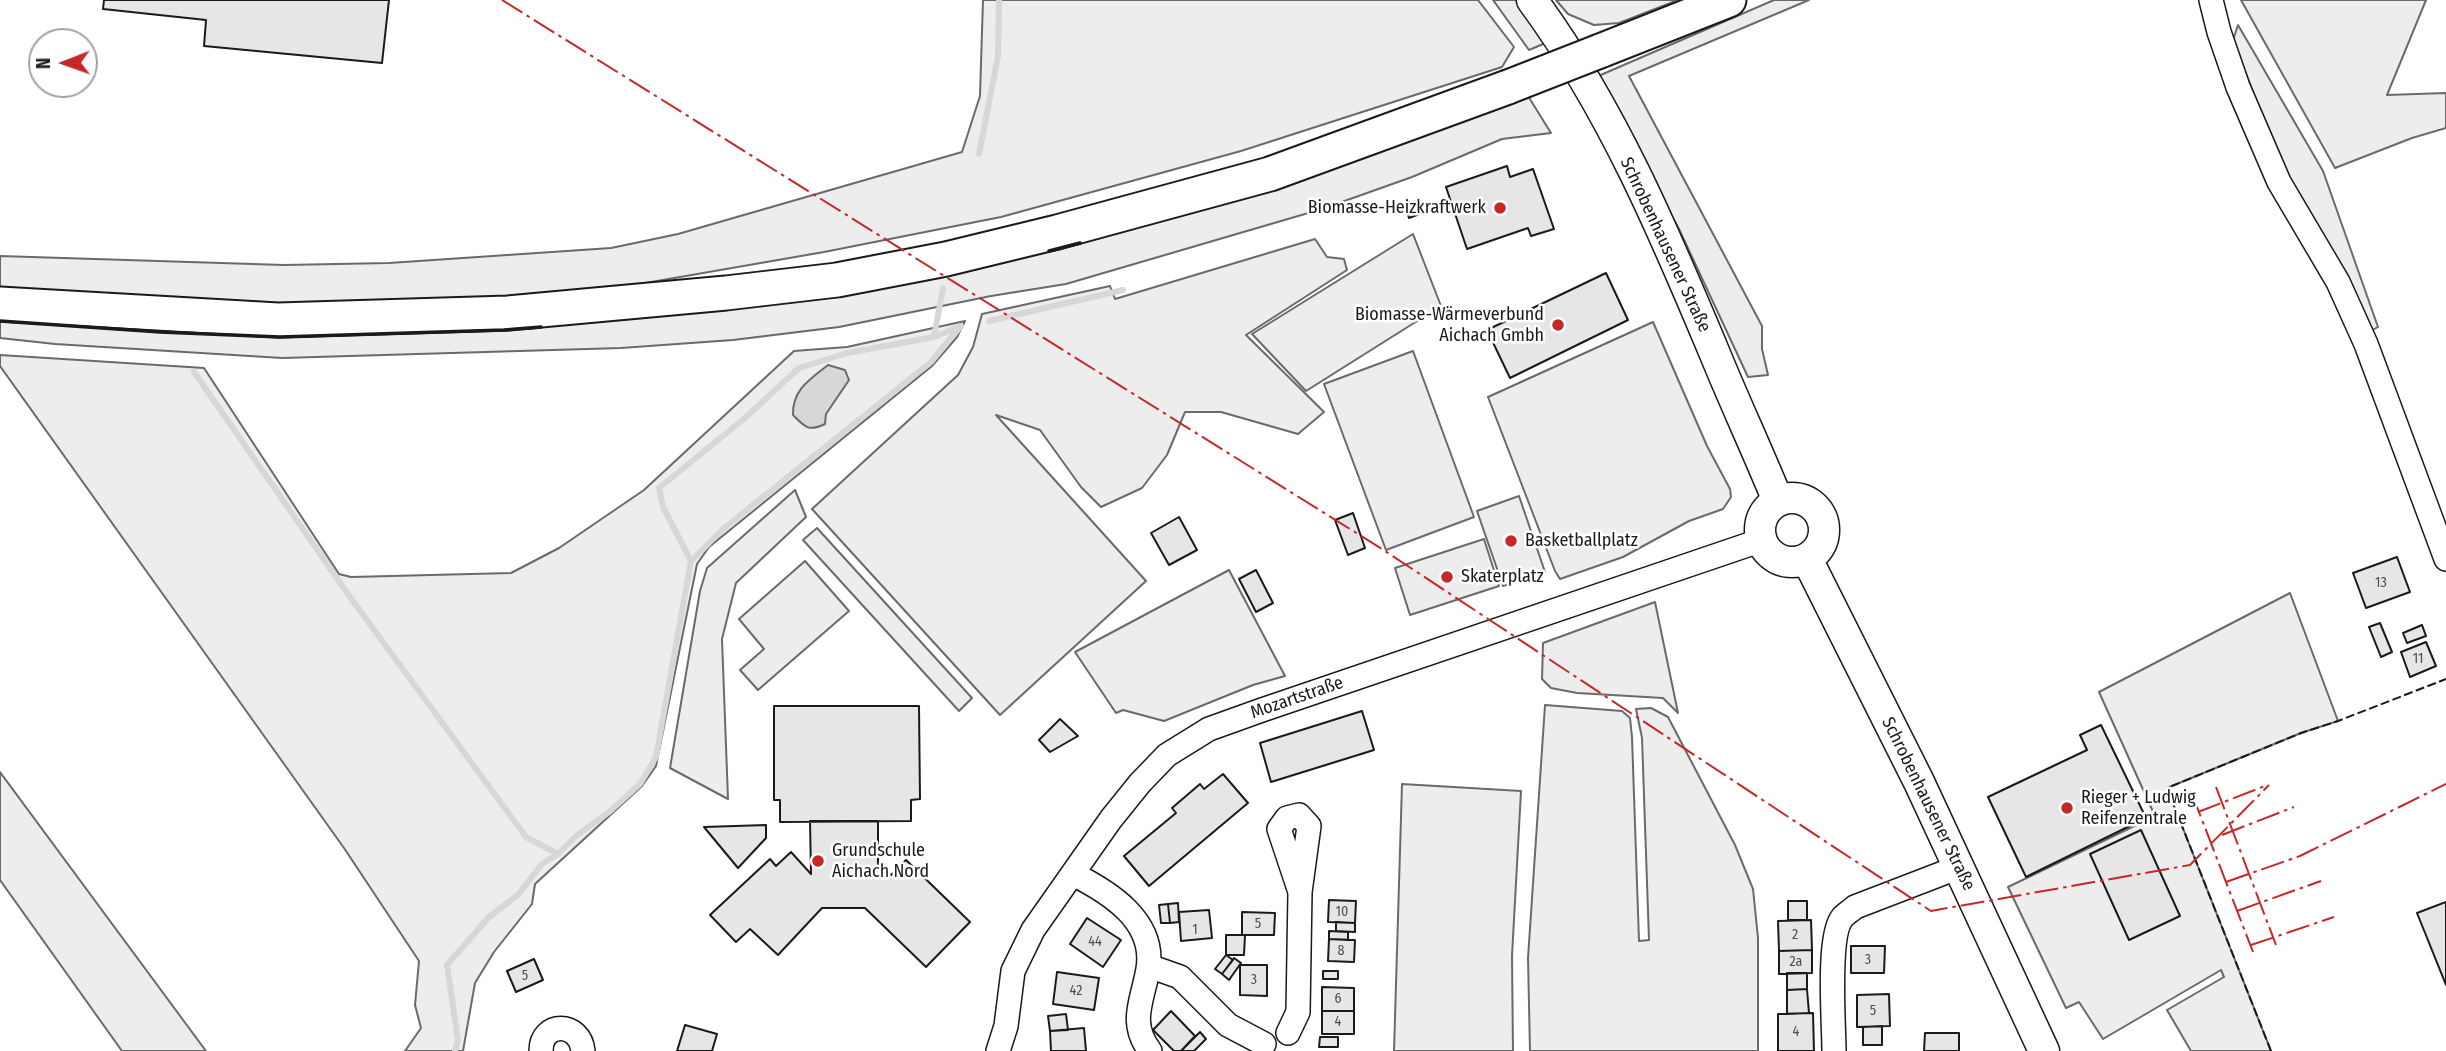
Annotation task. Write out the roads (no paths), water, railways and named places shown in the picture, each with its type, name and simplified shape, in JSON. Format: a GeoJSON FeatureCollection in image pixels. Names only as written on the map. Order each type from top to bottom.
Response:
{"type":"FeatureCollection","features":[{"type":"Feature","properties":{"kind":"highway"},"geometry":{"type":"LineString","coordinates":[[0,304],[278,320],[508,313],[837,280],[1057,232],[1270,174],[1508,87],[1728,0]]}},
{"type":"Feature","properties":{"kind":"main road","name":"Schrobenhausener Straße"},"geometry":{"type":"LineString","coordinates":[[1532,0],[1560,38],[1607,121],[1664,234],[1778,501]]}},
{"type":"Feature","properties":{"kind":"main road"},"geometry":{"type":"LineString","coordinates":[[1801,499],[1813,505],[1821,514],[1825,531],[1823,542],[1816,553],[1807,559],[1791,563],[1779,560],[1770,554],[1762,540],[1760,528],[1763,517],[1778,501],[1801,499]]}},
{"type":"Feature","properties":{"kind":"main road","name":"Schrobenhausener Straße"},"geometry":{"type":"LineString","coordinates":[[1807,559],[1919,782],[2044,1051]]}},
{"type":"Feature","properties":{"kind":"street"},"geometry":{"type":"LineString","coordinates":[[2211,0],[2238,87],[2258,136],[2279,182],[2338,282],[2367,344],[2446,559]]}},
{"type":"Feature","properties":{"kind":"street","name":"Mozartstraße"},"geometry":{"type":"LineString","coordinates":[[998,1051],[1006,1027],[1013,971],[1033,930],[1111,819],[1167,755],[1209,729],[1762,540]]}},
{"type":"Feature","properties":{"kind":"street"},"geometry":{"type":"LineString","coordinates":[[1834,1051],[1833,960],[1841,919],[1855,907],[1959,867]]}},
{"type":"Feature","properties":{"kind":"street"},"geometry":{"type":"LineString","coordinates":[[1073,874],[1114,897],[1130,912],[1141,929],[1149,966],[1138,1016],[1139,1033],[1150,1051]]}},
{"type":"Feature","properties":{"kind":"street"},"geometry":{"type":"LineString","coordinates":[[1149,966],[1180,977],[1228,1025],[1265,1047],[1267,1035],[1275,1030],[1289,1042],[1298,1012],[1300,892]]}},
{"type":"Feature","properties":{"kind":"street"},"geometry":{"type":"LineString","coordinates":[[1006,1027],[1008,1051]]}},
{"type":"Feature","properties":{"kind":"street"},"geometry":{"type":"LineString","coordinates":[[541,1051],[547,1033],[560,1028],[574,1032],[579,1037],[583,1051]]}},
{"type":"Feature","properties":{"kind":"waterway"},"geometry":{"type":"LineString","coordinates":[[979,154],[998,56],[999,0]]}},
{"type":"Feature","properties":{"kind":"waterway"},"geometry":{"type":"LineString","coordinates":[[934,337],[943,288]]}},
{"type":"Feature","properties":{"kind":"waterway"},"geometry":{"type":"LineString","coordinates":[[989,321],[1123,290]]}},
{"type":"Feature","properties":{"kind":"waterway"},"geometry":{"type":"LineString","coordinates":[[455,1051],[458,1040],[447,965],[489,917],[518,895],[542,864],[558,854],[640,784],[656,757],[691,561],[663,507],[659,488],[745,418],[799,368],[847,353],[934,337],[961,326]]}},
{"type":"Feature","properties":{"kind":"waterway"},"geometry":{"type":"LineString","coordinates":[[691,561],[723,529],[931,362],[960,327]]}},
{"type":"Feature","properties":{"kind":"waterway"},"geometry":{"type":"LineString","coordinates":[[194,372],[350,597],[526,837],[558,854]]}},
{"type":"Feature","properties":{"kind":"place","name":"Biomasse-Heizkraftwerk"},"geometry":{"type":"Point","coordinates":[1500,208]}},
{"type":"Feature","properties":{"kind":"place","name":"Biomasse-Wärmeverbund Aichach Gmbh"},"geometry":{"type":"Point","coordinates":[1558,325]}},
{"type":"Feature","properties":{"kind":"place","name":"Basketballplatz"},"geometry":{"type":"Point","coordinates":[1511,541]}},
{"type":"Feature","properties":{"kind":"place","name":"Skaterplatz"},"geometry":{"type":"Point","coordinates":[1447,577]}},
{"type":"Feature","properties":{"kind":"place","name":"Rieger + Ludwig Reifenzentrale"},"geometry":{"type":"Point","coordinates":[2067,808]}},
{"type":"Feature","properties":{"kind":"place","name":"Grundschule Aichach Nord"},"geometry":{"type":"Point","coordinates":[818,861]}}]}
